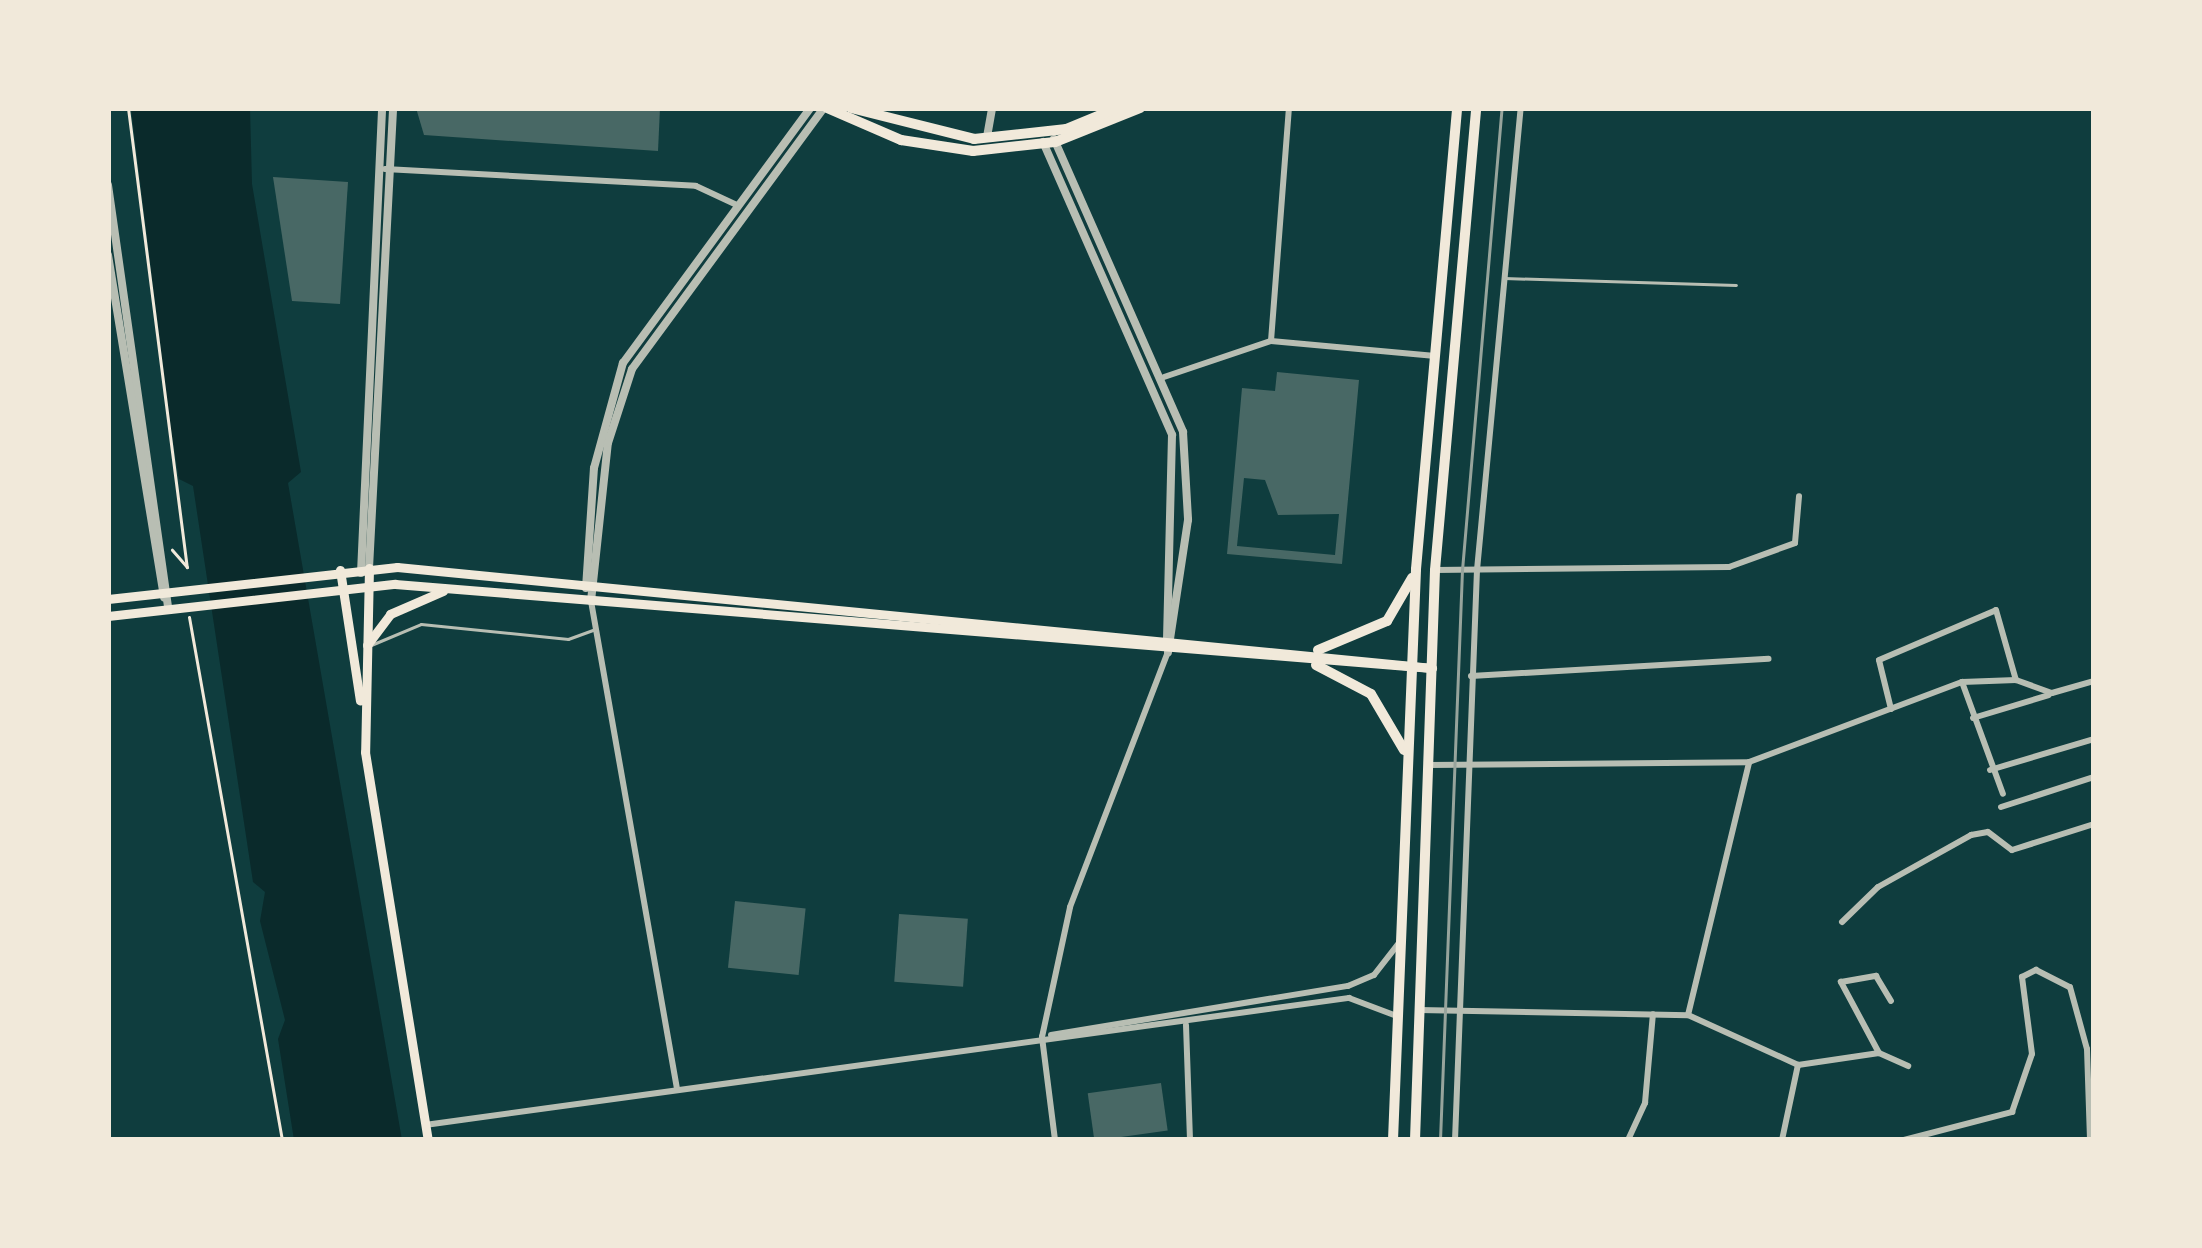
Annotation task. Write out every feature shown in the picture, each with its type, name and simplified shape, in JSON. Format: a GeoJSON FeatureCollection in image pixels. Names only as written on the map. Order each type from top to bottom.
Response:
{"type":"FeatureCollection","features":[{"type":"Feature","properties":{"kind":"highway"},"geometry":{"type":"LineString","coordinates":[[826,108],[892,131],[986,145],[1048,138],[1140,108]]}},
{"type":"Feature","properties":{"kind":"highway"},"geometry":{"type":"LineString","coordinates":[[850,108],[892,131]]}},
{"type":"Feature","properties":{"kind":"highway"},"geometry":{"type":"LineString","coordinates":[[1048,138],[1118,108]]}},
{"type":"Feature","properties":{"kind":"highway"},"geometry":{"type":"LineString","coordinates":[[1393,1140],[1416,569],[1456,108]]}},
{"type":"Feature","properties":{"kind":"highway"},"geometry":{"type":"LineString","coordinates":[[1415,1140],[1436,570],[1476,108]]}},
{"type":"Feature","properties":{"kind":"highway"},"geometry":{"type":"LineString","coordinates":[[1318,650],[1387,621],[1416,569]]}},
{"type":"Feature","properties":{"kind":"highway"},"geometry":{"type":"LineString","coordinates":[[1316,665],[1384,708],[1407,768]]}},
{"type":"Feature","properties":{"kind":"main road"},"geometry":{"type":"LineString","coordinates":[[362,705],[368,585],[364,568]]}},
{"type":"Feature","properties":{"kind":"main road"},"geometry":{"type":"LineString","coordinates":[[108,599],[364,568],[1412,658],[1432,668]]}},
{"type":"Feature","properties":{"kind":"main road"},"geometry":{"type":"LineString","coordinates":[[340,570],[428,1140]]}},
{"type":"Feature","properties":{"kind":"main road"},"geometry":{"type":"LineString","coordinates":[[108,616],[316,586],[368,585],[1411,673],[1432,668]]}},
{"type":"Feature","properties":{"kind":"main road"},"geometry":{"type":"LineString","coordinates":[[365,650],[404,603],[458,589]]}},
{"type":"Feature","properties":{"kind":"street"},"geometry":{"type":"LineString","coordinates":[[364,568],[382,108]]}},
{"type":"Feature","properties":{"kind":"street"},"geometry":{"type":"LineString","coordinates":[[364,568],[393,108]]}},
{"type":"Feature","properties":{"kind":"street"},"geometry":{"type":"LineString","coordinates":[[677,1088],[589,584],[614,383],[736,205],[810,108]]}},
{"type":"Feature","properties":{"kind":"street"},"geometry":{"type":"LineString","coordinates":[[589,584],[608,443],[632,369],[826,108]]}},
{"type":"Feature","properties":{"kind":"street"},"geometry":{"type":"LineString","coordinates":[[892,131],[896,108]]}},
{"type":"Feature","properties":{"kind":"street"},"geometry":{"type":"LineString","coordinates":[[986,145],[992,108]]}},
{"type":"Feature","properties":{"kind":"street"},"geometry":{"type":"LineString","coordinates":[[1271,341],[1289,108]]}},
{"type":"Feature","properties":{"kind":"street"},"geometry":{"type":"LineString","coordinates":[[1455,1140],[1477,570],[1521,108]]}},
{"type":"Feature","properties":{"kind":"street"},"geometry":{"type":"LineString","coordinates":[[1048,138],[1164,376],[1189,494],[1168,652],[1070,908],[1042,1037],[1055,1140]]}},
{"type":"Feature","properties":{"kind":"street"},"geometry":{"type":"LineString","coordinates":[[1048,138],[1172,435],[1172,636]]}},
{"type":"Feature","properties":{"kind":"street"},"geometry":{"type":"LineString","coordinates":[[379,169],[696,186],[736,205]]}},
{"type":"Feature","properties":{"kind":"street"},"geometry":{"type":"LineString","coordinates":[[108,185],[168,606]]}},
{"type":"Feature","properties":{"kind":"street"},"geometry":{"type":"LineString","coordinates":[[108,255],[166,589]]}},
{"type":"Feature","properties":{"kind":"street"},"geometry":{"type":"LineString","coordinates":[[1164,376],[1271,341],[1435,356]]}},
{"type":"Feature","properties":{"kind":"street"},"geometry":{"type":"LineString","coordinates":[[1436,570],[1729,567],[1795,544],[1799,496]]}},
{"type":"Feature","properties":{"kind":"street"},"geometry":{"type":"LineString","coordinates":[[1891,709],[1879,660],[1996,610],[2016,680]]}},
{"type":"Feature","properties":{"kind":"street"},"geometry":{"type":"LineString","coordinates":[[1471,676],[1769,659]]}},
{"type":"Feature","properties":{"kind":"street"},"geometry":{"type":"LineString","coordinates":[[1428,765],[1749,762],[1963,682],[2016,680],[2052,694]]}},
{"type":"Feature","properties":{"kind":"street"},"geometry":{"type":"LineString","coordinates":[[1963,682],[1990,770],[2003,794]]}},
{"type":"Feature","properties":{"kind":"street"},"geometry":{"type":"LineString","coordinates":[[1973,718],[2094,682]]}},
{"type":"Feature","properties":{"kind":"street"},"geometry":{"type":"LineString","coordinates":[[1990,770],[2094,739]]}},
{"type":"Feature","properties":{"kind":"street"},"geometry":{"type":"LineString","coordinates":[[1688,1015],[1749,762]]}},
{"type":"Feature","properties":{"kind":"street"},"geometry":{"type":"LineString","coordinates":[[2001,808],[2094,777]]}},
{"type":"Feature","properties":{"kind":"street"},"geometry":{"type":"LineString","coordinates":[[1842,922],[1878,887],[1971,835],[1988,832],[2012,850],[2094,824]]}},
{"type":"Feature","properties":{"kind":"street"},"geometry":{"type":"LineString","coordinates":[[1042,1037],[1348,986],[1385,965],[1400,939]]}},
{"type":"Feature","properties":{"kind":"street"},"geometry":{"type":"LineString","coordinates":[[1904,1140],[2012,1112],[2032,1054],[2022,977],[2036,970],[2070,987],[2087,1049],[2090,1140]]}},
{"type":"Feature","properties":{"kind":"street"},"geometry":{"type":"LineString","coordinates":[[1879,1053],[1841,982],[1876,976],[1892,1001]]}},
{"type":"Feature","properties":{"kind":"street"},"geometry":{"type":"LineString","coordinates":[[425,1125],[1348,998],[1397,1016]]}},
{"type":"Feature","properties":{"kind":"street"},"geometry":{"type":"LineString","coordinates":[[1420,1010],[1688,1015],[1798,1065],[1879,1053],[1908,1066]]}},
{"type":"Feature","properties":{"kind":"street"},"geometry":{"type":"LineString","coordinates":[[1628,1140],[1645,1103],[1652,1014]]}},
{"type":"Feature","properties":{"kind":"street"},"geometry":{"type":"LineString","coordinates":[[1186,1025],[1190,1140]]}},
{"type":"Feature","properties":{"kind":"street"},"geometry":{"type":"LineString","coordinates":[[1782,1140],[1798,1065]]}},
{"type":"Feature","properties":{"kind":"lane"},"geometry":{"type":"LineString","coordinates":[[1502,278],[1736,285]]}},
{"type":"Feature","properties":{"kind":"lane"},"geometry":{"type":"LineString","coordinates":[[365,650],[421,624],[568,639],[595,628]]}},
{"type":"Feature","properties":{"kind":"path"},"geometry":{"type":"LineString","coordinates":[[128,108],[187,567],[172,550]]}},
{"type":"Feature","properties":{"kind":"path"},"geometry":{"type":"LineString","coordinates":[[187,603],[282,1140]]}},
{"type":"Feature","properties":{"kind":"water"},"geometry":{"type":"Polygon","coordinates":[[[131,108],[250,108],[252,184],[301,472],[288,483],[402,1140],[294,1140],[278,1039],[285,1020],[260,921],[265,892],[253,882],[193,486],[179,479],[170,423],[131,108]]]}},
{"type":"Feature","properties":{"kind":"building"},"geometry":{"type":"Polygon","coordinates":[[[416,108],[660,108],[658,151],[424,135],[416,108]]]}},
{"type":"Feature","properties":{"kind":"building"},"geometry":{"type":"Polygon","coordinates":[[[273,177],[348,182],[340,304],[292,301],[273,177]]]}},
{"type":"Feature","properties":{"kind":"building"},"geometry":{"type":"Polygon","coordinates":[[[1277,372],[1359,380],[1342,564],[1227,554],[1242,388],[1275,391],[1277,372]],[[1244,478],[1237,546],[1335,555],[1339,514],[1278,515],[1265,480],[1244,478]]]}},
{"type":"Feature","properties":{"kind":"building"},"geometry":{"type":"Polygon","coordinates":[[[735,901],[806,908],[799,975],[728,968],[735,901]]]}},
{"type":"Feature","properties":{"kind":"building"},"geometry":{"type":"Polygon","coordinates":[[[899,914],[968,919],[963,987],[894,982],[899,914]]]}},
{"type":"Feature","properties":{"kind":"building"},"geometry":{"type":"Polygon","coordinates":[[[1161,1083],[1168,1131],[1094,1140],[1088,1093],[1161,1083]]]}},
{"type":"Feature","properties":{"kind":"tram line"},"geometry":{"type":"LineString","coordinates":[[1440,1140],[1462,570],[1502,108]]}}]}
